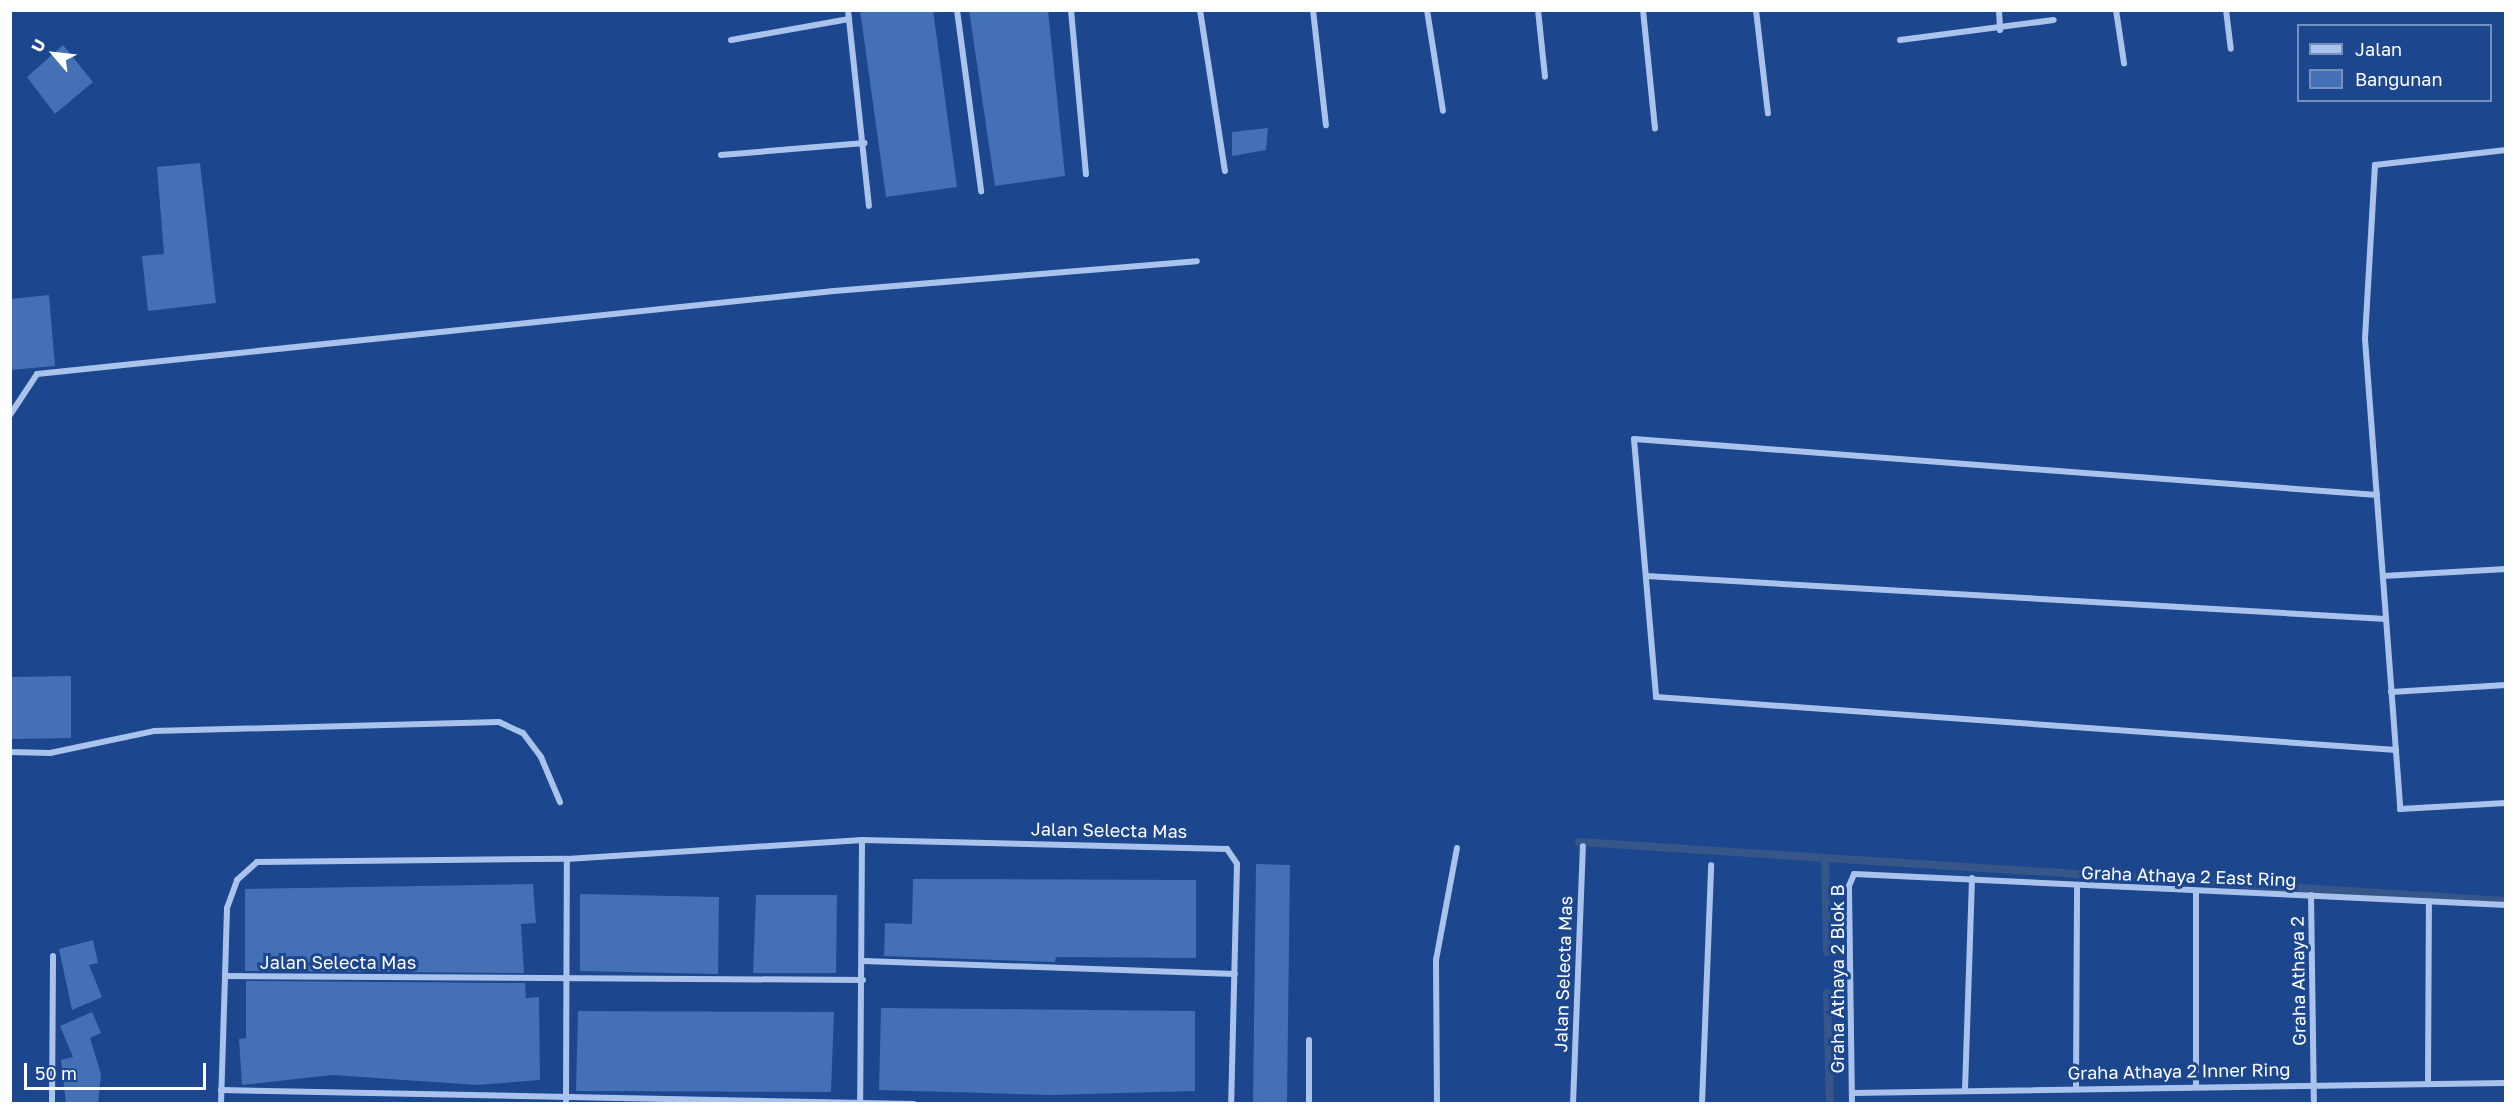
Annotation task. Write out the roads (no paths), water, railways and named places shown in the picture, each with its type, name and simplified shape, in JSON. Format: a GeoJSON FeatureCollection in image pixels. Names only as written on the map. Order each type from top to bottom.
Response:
{"type":"FeatureCollection","features":[{"type":"Feature","properties":{"kind":"street"},"geometry":{"type":"LineString","coordinates":[[848,10],[865,142],[869,206]]}},
{"type":"Feature","properties":{"kind":"street"},"geometry":{"type":"LineString","coordinates":[[957,10],[981,191]]}},
{"type":"Feature","properties":{"kind":"street"},"geometry":{"type":"LineString","coordinates":[[1071,10],[1086,174]]}},
{"type":"Feature","properties":{"kind":"street"},"geometry":{"type":"LineString","coordinates":[[1200,10],[1225,171]]}},
{"type":"Feature","properties":{"kind":"street"},"geometry":{"type":"LineString","coordinates":[[1312,10],[1326,125]]}},
{"type":"Feature","properties":{"kind":"street"},"geometry":{"type":"LineString","coordinates":[[1427,10],[1443,111]]}},
{"type":"Feature","properties":{"kind":"street"},"geometry":{"type":"LineString","coordinates":[[1538,10],[1545,77]]}},
{"type":"Feature","properties":{"kind":"street"},"geometry":{"type":"LineString","coordinates":[[1643,10],[1655,128]]}},
{"type":"Feature","properties":{"kind":"street"},"geometry":{"type":"LineString","coordinates":[[1756,10],[1768,113]]}},
{"type":"Feature","properties":{"kind":"street"},"geometry":{"type":"LineString","coordinates":[[1999,10],[2000,30]]}},
{"type":"Feature","properties":{"kind":"street"},"geometry":{"type":"LineString","coordinates":[[2116,10],[2124,63]]}},
{"type":"Feature","properties":{"kind":"street"},"geometry":{"type":"LineString","coordinates":[[2226,10],[2231,50]]}},
{"type":"Feature","properties":{"kind":"street"},"geometry":{"type":"LineString","coordinates":[[731,40],[849,20]]}},
{"type":"Feature","properties":{"kind":"street"},"geometry":{"type":"LineString","coordinates":[[1900,40],[2000,30],[2054,20]]}},
{"type":"Feature","properties":{"kind":"street"},"geometry":{"type":"LineString","coordinates":[[721,155],[865,142]]}},
{"type":"Feature","properties":{"kind":"street"},"geometry":{"type":"LineString","coordinates":[[2505,150],[2375,165],[2365,339],[2400,809],[2505,803]]}},
{"type":"Feature","properties":{"kind":"street"},"geometry":{"type":"LineString","coordinates":[[10,415],[37,374],[834,291],[1197,261]]}},
{"type":"Feature","properties":{"kind":"street"},"geometry":{"type":"LineString","coordinates":[[2377,495],[1634,439],[1656,697],[2396,750]]}},
{"type":"Feature","properties":{"kind":"street"},"geometry":{"type":"LineString","coordinates":[[2383,576],[2505,569]]}},
{"type":"Feature","properties":{"kind":"street"},"geometry":{"type":"LineString","coordinates":[[1646,576],[2386,619]]}},
{"type":"Feature","properties":{"kind":"street"},"geometry":{"type":"LineString","coordinates":[[2391,692],[2505,685]]}},
{"type":"Feature","properties":{"kind":"street"},"geometry":{"type":"LineString","coordinates":[[10,752],[50,753],[154,731],[499,722],[524,733],[541,757],[560,802]]}},
{"type":"Feature","properties":{"kind":"street"},"geometry":{"type":"LineString","coordinates":[[860,1103],[864,961],[862,840]]}},
{"type":"Feature","properties":{"kind":"street","name":"Jalan Selecta Mas"},"geometry":{"type":"LineString","coordinates":[[863,980],[225,976],[227,908],[237,880],[257,862],[567,859],[862,840],[1227,849],[1237,864],[1231,1104]]}},
{"type":"Feature","properties":{"kind":"street","name":"Jalan Selecta Mas"},"geometry":{"type":"LineString","coordinates":[[1573,1104],[1583,846]]}},
{"type":"Feature","properties":{"kind":"street"},"geometry":{"type":"LineString","coordinates":[[1437,1104],[1436,960],[1457,848]]}},
{"type":"Feature","properties":{"kind":"street"},"geometry":{"type":"LineString","coordinates":[[566,1104],[567,859]]}},
{"type":"Feature","properties":{"kind":"street"},"geometry":{"type":"LineString","coordinates":[[1702,1104],[1707,1027],[1711,865]]}},
{"type":"Feature","properties":{"kind":"street","name":"Graha Athaya 2 East Ring"},"geometry":{"type":"LineString","coordinates":[[1872,874],[1972,878],[2196,893],[2312,895],[2429,903],[2505,905]]}},
{"type":"Feature","properties":{"kind":"street","name":"Graha Athaya 2 Blok B"},"geometry":{"type":"LineString","coordinates":[[1852,1104],[1850,879],[1872,874]]}},
{"type":"Feature","properties":{"kind":"street"},"geometry":{"type":"LineString","coordinates":[[1965,1090],[1972,878]]}},
{"type":"Feature","properties":{"kind":"street"},"geometry":{"type":"LineString","coordinates":[[2076,1087],[2077,886]]}},
{"type":"Feature","properties":{"kind":"street"},"geometry":{"type":"LineString","coordinates":[[2196,893],[2196,1085]]}},
{"type":"Feature","properties":{"kind":"street","name":"Graha Athaya 2"},"geometry":{"type":"LineString","coordinates":[[2312,895],[2314,1104]]}},
{"type":"Feature","properties":{"kind":"street"},"geometry":{"type":"LineString","coordinates":[[2428,1082],[2429,903]]}},
{"type":"Feature","properties":{"kind":"street"},"geometry":{"type":"LineString","coordinates":[[52,1104],[53,956]]}},
{"type":"Feature","properties":{"kind":"street"},"geometry":{"type":"LineString","coordinates":[[864,961],[1235,974]]}},
{"type":"Feature","properties":{"kind":"street"},"geometry":{"type":"LineString","coordinates":[[220,1104],[225,976]]}},
{"type":"Feature","properties":{"kind":"street"},"geometry":{"type":"LineString","coordinates":[[1309,1040],[1309,1104]]}},
{"type":"Feature","properties":{"kind":"street","name":"Graha Athaya 2 Inner Ring"},"geometry":{"type":"LineString","coordinates":[[1852,1093],[2196,1085],[2505,1083]]}},
{"type":"Feature","properties":{"kind":"street"},"geometry":{"type":"LineString","coordinates":[[221,1090],[567,1095],[914,1104]]}},
{"type":"Feature","properties":{"kind":"waterway"},"geometry":{"type":"LineString","coordinates":[[1579,842],[1825,858]]}},
{"type":"Feature","properties":{"kind":"waterway"},"geometry":{"type":"LineString","coordinates":[[1827,952],[1825,858],[2506,901]]}},
{"type":"Feature","properties":{"kind":"waterway"},"geometry":{"type":"LineString","coordinates":[[1827,993],[1830,1104]]}}]}
